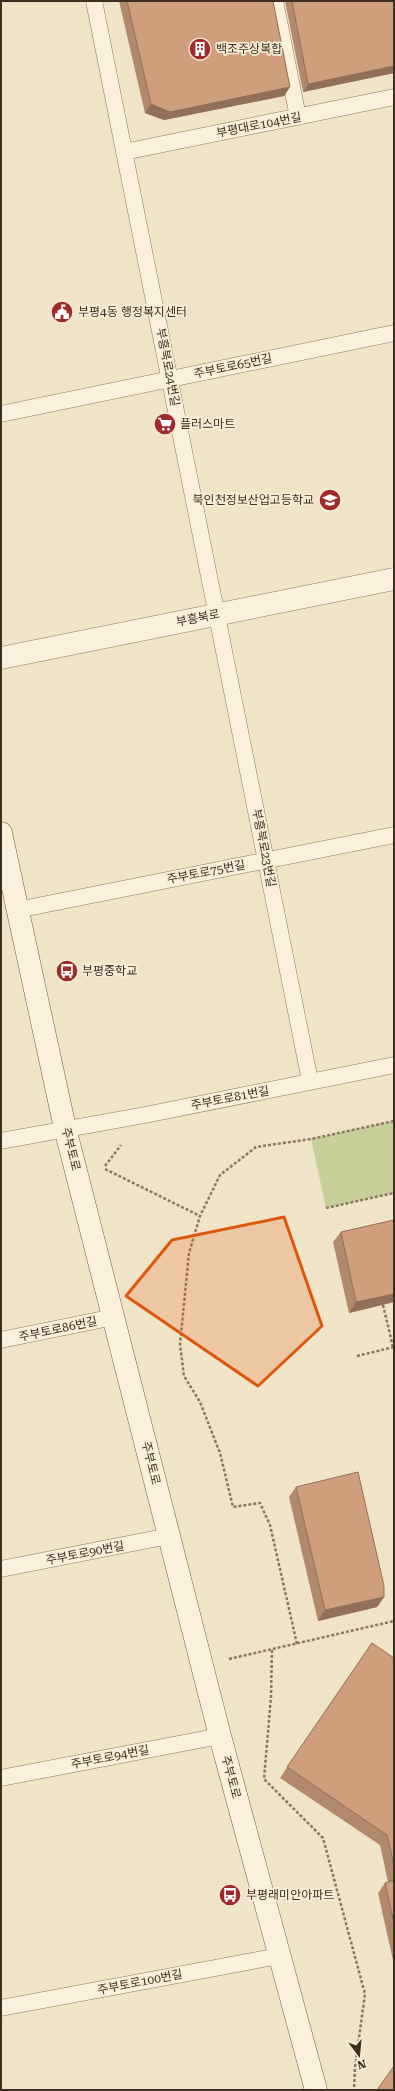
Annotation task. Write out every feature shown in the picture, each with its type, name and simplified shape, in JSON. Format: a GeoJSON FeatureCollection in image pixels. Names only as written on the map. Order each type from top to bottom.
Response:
{"type":"FeatureCollection","features":[{"type":"Feature","properties":{"kind":"main road","name":"부흥북로"},"geometry":{"type":"LineString","coordinates":[[1,658],[394,579]]}},
{"type":"Feature","properties":{"kind":"main road","name":"주부토로"},"geometry":{"type":"LineString","coordinates":[[1,833],[65,1128],[220,1736],[316,2090]]}},
{"type":"Feature","properties":{"kind":"lane","name":"부흥북로24번길"},"geometry":{"type":"LineString","coordinates":[[94,1],[217,614]]}},
{"type":"Feature","properties":{"kind":"lane"},"geometry":{"type":"LineString","coordinates":[[275,1],[298,117]]}},
{"type":"Feature","properties":{"kind":"lane","name":"부평대로104번길"},"geometry":{"type":"LineString","coordinates":[[124,152],[394,98]]}},
{"type":"Feature","properties":{"kind":"lane","name":"주부토로65번길"},"geometry":{"type":"LineString","coordinates":[[1,414],[394,333]]}},
{"type":"Feature","properties":{"kind":"lane","name":"부흥북로23번길"},"geometry":{"type":"LineString","coordinates":[[217,614],[310,1081]]}},
{"type":"Feature","properties":{"kind":"lane","name":"주부토로75번길"},"geometry":{"type":"LineString","coordinates":[[17,910],[394,835]]}},
{"type":"Feature","properties":{"kind":"lane","name":"주부토로81번길"},"geometry":{"type":"LineString","coordinates":[[1,1141],[65,1128],[145,1115],[394,1065]]}},
{"type":"Feature","properties":{"kind":"lane","name":"주부토로86번길"},"geometry":{"type":"LineString","coordinates":[[1,1340],[114,1317]]}},
{"type":"Feature","properties":{"kind":"lane","name":"주부토로90번길"},"geometry":{"type":"LineString","coordinates":[[1,1569],[168,1536]]}},
{"type":"Feature","properties":{"kind":"lane","name":"주부토로94번길"},"geometry":{"type":"LineString","coordinates":[[1,1778],[220,1736]]}},
{"type":"Feature","properties":{"kind":"lane","name":"주부토로100번길"},"geometry":{"type":"LineString","coordinates":[[1,2008],[279,1956]]}},
{"type":"Feature","properties":{"kind":"path"},"geometry":{"type":"LineString","coordinates":[[145,1115],[103,1168],[200,1216]]}},
{"type":"Feature","properties":{"kind":"path"},"geometry":{"type":"LineString","coordinates":[[298,1644],[267,1520],[260,1503],[233,1507],[220,1453],[200,1402],[184,1376],[180,1344],[183,1300],[189,1253],[200,1216],[220,1175],[256,1147],[311,1139],[394,1121]]}},
{"type":"Feature","properties":{"kind":"path"},"geometry":{"type":"LineString","coordinates":[[326,1208],[394,1193]]}},
{"type":"Feature","properties":{"kind":"path"},"geometry":{"type":"LineString","coordinates":[[356,1356],[394,1347],[383,1305]]}},
{"type":"Feature","properties":{"kind":"path"},"geometry":{"type":"LineString","coordinates":[[202,1666],[394,1621]]}},
{"type":"Feature","properties":{"kind":"path"},"geometry":{"type":"LineString","coordinates":[[272,1650],[264,1779],[323,1838],[365,1994],[355,2067],[354,2090]]}},
{"type":"Feature","properties":{"kind":"highlighted area"},"geometry":{"type":"Polygon","coordinates":[[[284,1217],[322,1326],[258,1386],[126,1296],[172,1240],[284,1217]]]}},
{"type":"Feature","properties":{"kind":"green space"},"geometry":{"type":"Polygon","coordinates":[[[394,1121],[394,1193],[326,1208],[311,1139],[394,1121]]]}},
{"type":"Feature","properties":{"kind":"building","name":"백조주상복합"},"geometry":{"type":"Polygon","coordinates":[[[127,1],[273,1],[290,87],[170,112],[151,104],[127,1]]]}},
{"type":"Feature","properties":{"kind":"building"},"geometry":{"type":"Polygon","coordinates":[[[292,1],[394,1],[394,66],[308,84],[292,1]]]}},
{"type":"Feature","properties":{"kind":"building"},"geometry":{"type":"Polygon","coordinates":[[[394,1220],[394,1294],[356,1302],[341,1232],[394,1220]]]}},
{"type":"Feature","properties":{"kind":"building"},"geometry":{"type":"Polygon","coordinates":[[[358,1472],[384,1586],[384,1597],[325,1610],[296,1487],[358,1472]]]}},
{"type":"Feature","properties":{"kind":"building"},"geometry":{"type":"Polygon","coordinates":[[[372,1643],[394,1658],[394,1865],[387,1835],[287,1767],[372,1643]]]}},
{"type":"Feature","properties":{"kind":"building"},"geometry":{"type":"Polygon","coordinates":[[[394,1880],[394,1923],[385,1883],[394,1880]]]}},
{"type":"Feature","properties":{"kind":"building"},"geometry":{"type":"Polygon","coordinates":[[[394,2066],[394,2090],[377,2090],[394,2066]]]}},
{"type":"Feature","properties":{"kind":"place","name":"백조주상복합"},"geometry":{"type":"Point","coordinates":[200,49]}},
{"type":"Feature","properties":{"kind":"place","name":"부평4동 행정복지센터"},"geometry":{"type":"Point","coordinates":[62,312]}},
{"type":"Feature","properties":{"kind":"place","name":"플러스마트"},"geometry":{"type":"Point","coordinates":[165,424]}},
{"type":"Feature","properties":{"kind":"place","name":"북인천정보산업고등학교"},"geometry":{"type":"Point","coordinates":[330,500]}},
{"type":"Feature","properties":{"kind":"place","name":"부평중학교"},"geometry":{"type":"Point","coordinates":[67,971]}},
{"type":"Feature","properties":{"kind":"place","name":"부평래미안아파트"},"geometry":{"type":"Point","coordinates":[230,1895]}}]}
